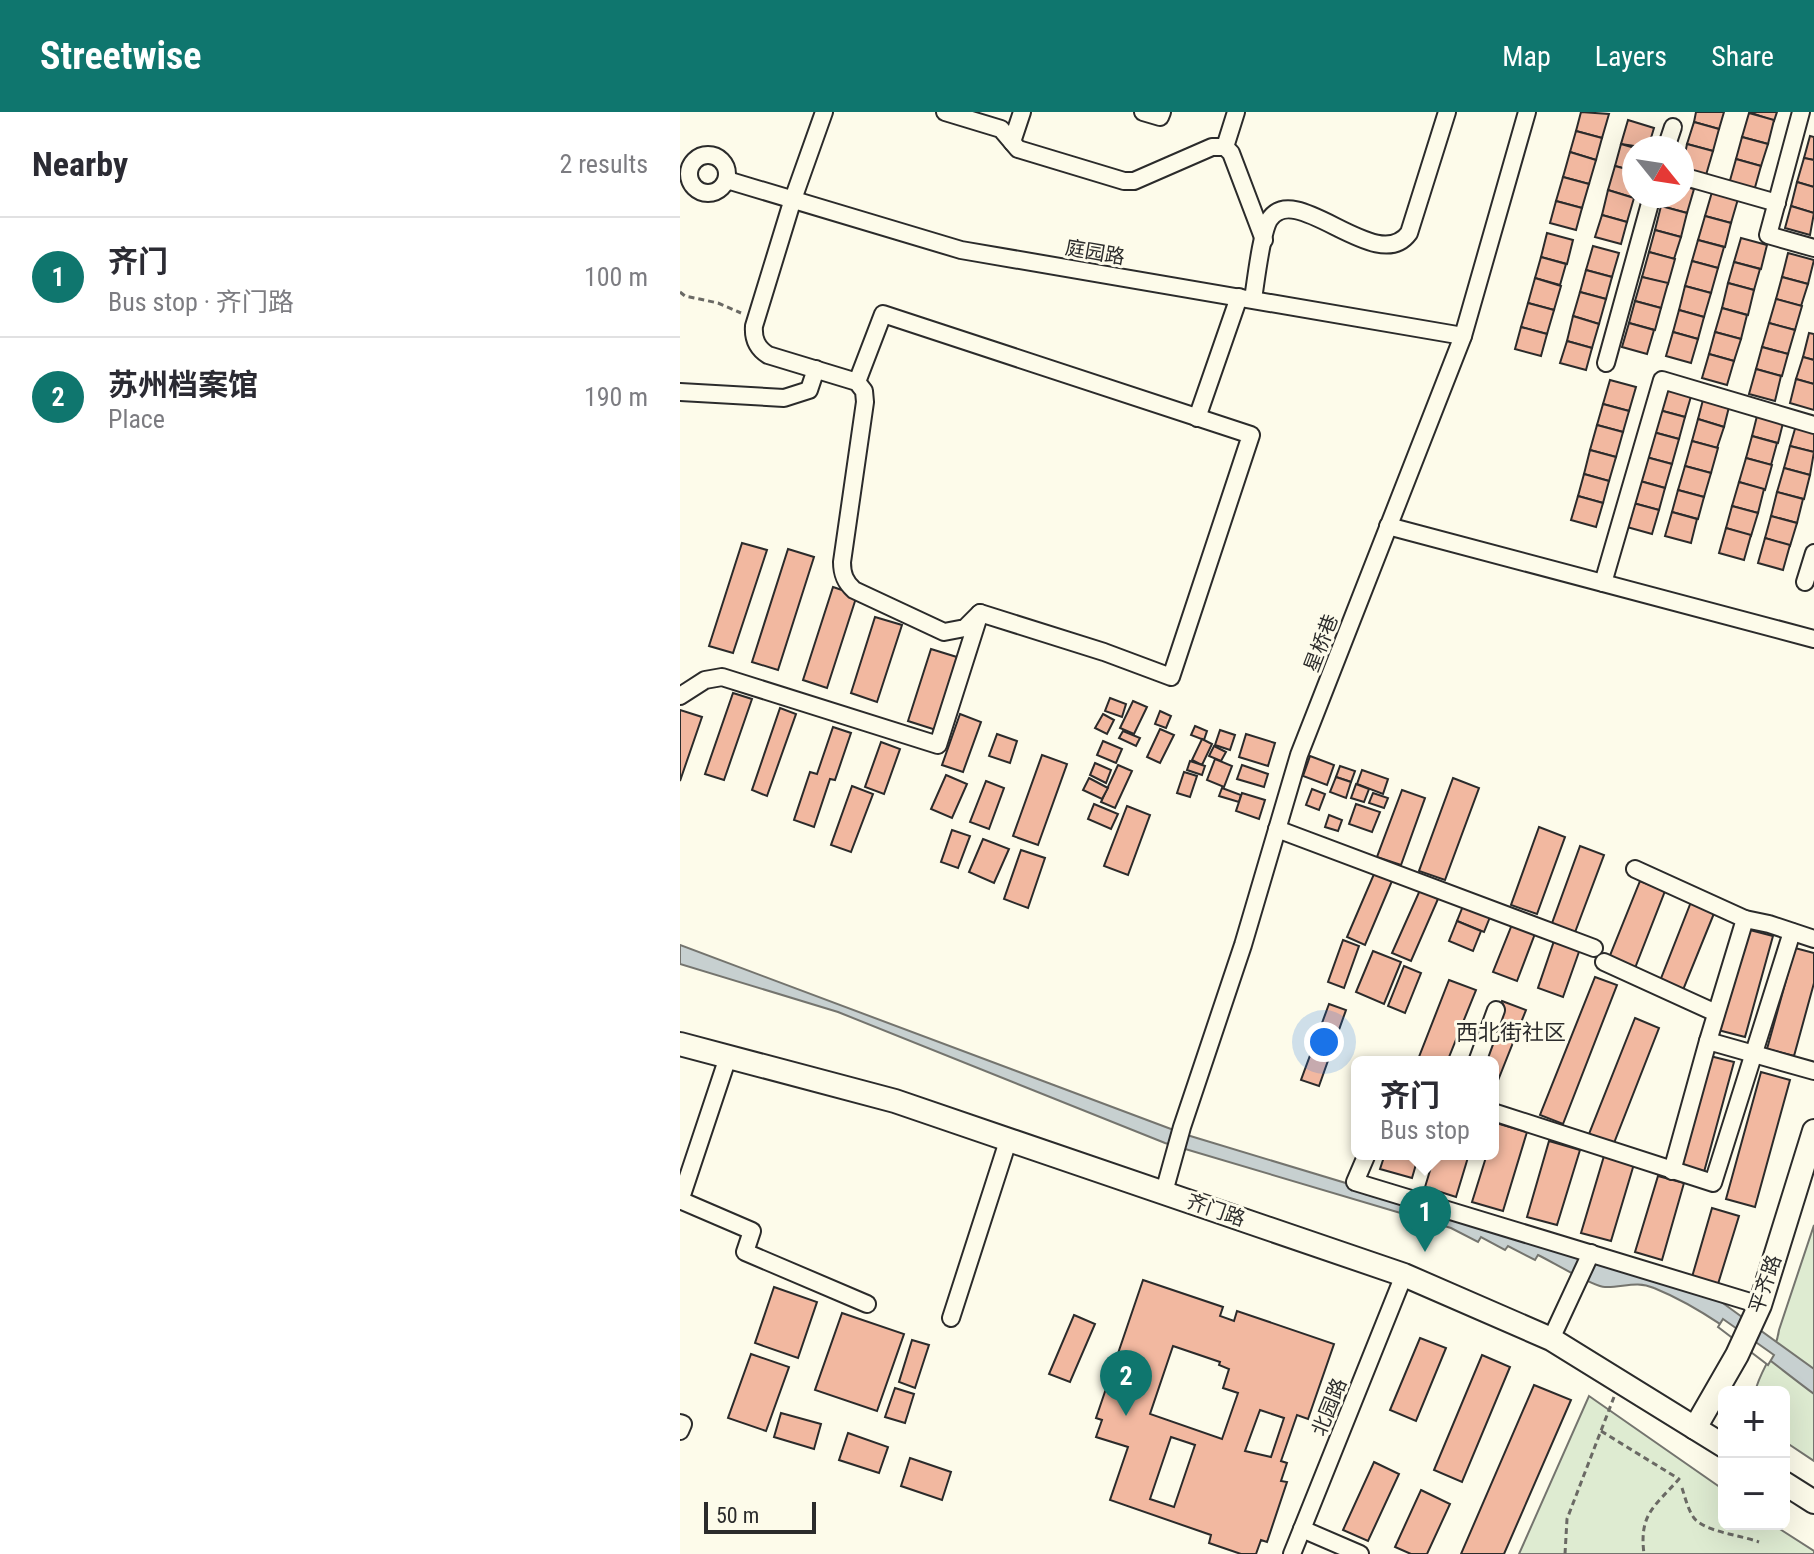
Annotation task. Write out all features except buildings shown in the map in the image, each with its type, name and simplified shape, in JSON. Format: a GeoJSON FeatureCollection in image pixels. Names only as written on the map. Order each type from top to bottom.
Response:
{"type":"FeatureCollection","features":[{"type":"Feature","properties":{"kind":"main road","name":"齐门路"},"geometry":{"type":"LineString","coordinates":[[680,1044],[895,1101],[1404,1275],[1551,1339],[1718,1442]]}},
{"type":"Feature","properties":{"kind":"main road","name":"平齐路"},"geometry":{"type":"LineString","coordinates":[[1695,1428],[1760,1305],[1814,1131]]}},
{"type":"Feature","properties":{"kind":"main road"},"geometry":{"type":"LineString","coordinates":[[1790,1486],[1814,1502]]}},
{"type":"Feature","properties":{"kind":"street"},"geometry":{"type":"LineString","coordinates":[[824,112],[792,202],[753,333],[762,352],[857,382],[865,396],[842,562],[843,578],[854,590],[934,630],[955,632],[965,628],[980,613]]}},
{"type":"Feature","properties":{"kind":"street"},"geometry":{"type":"LineString","coordinates":[[945,112],[1001,129],[1018,149],[1124,181],[1134,181],[1212,147],[1225,147],[1231,153],[1264,240]]}},
{"type":"Feature","properties":{"kind":"street"},"geometry":{"type":"LineString","coordinates":[[1012,142],[1022,112]]}},
{"type":"Feature","properties":{"kind":"street"},"geometry":{"type":"LineString","coordinates":[[1143,112],[1160,117],[1162,112]]}},
{"type":"Feature","properties":{"kind":"street"},"geometry":{"type":"LineString","coordinates":[[1225,147],[1236,112]]}},
{"type":"Feature","properties":{"kind":"street"},"geometry":{"type":"LineString","coordinates":[[1197,418],[1246,298],[1270,220],[1281,211],[1295,209],[1369,241],[1391,245],[1404,239],[1409,233],[1447,112]]}},
{"type":"Feature","properties":{"kind":"street","name":"星桥巷"},"geometry":{"type":"LineString","coordinates":[[1164,1192],[1182,1127],[1243,945],[1299,755],[1463,336],[1527,112]]}},
{"type":"Feature","properties":{"kind":"street"},"geometry":{"type":"LineString","coordinates":[[1801,112],[1768,235],[1814,248]]}},
{"type":"Feature","properties":{"kind":"street"},"geometry":{"type":"LineString","coordinates":[[1670,136],[1673,127]]}},
{"type":"Feature","properties":{"kind":"street"},"geometry":{"type":"LineString","coordinates":[[713,156],[725,165],[727,180],[717,192],[702,193],[691,184],[685,167],[699,157],[713,156]]}},
{"type":"Feature","properties":{"kind":"street"},"geometry":{"type":"LineString","coordinates":[[1694,179],[1777,203]]}},
{"type":"Feature","properties":{"kind":"street","name":"庭园路"},"geometry":{"type":"LineString","coordinates":[[727,180],[792,202],[961,250],[1463,336]]}},
{"type":"Feature","properties":{"kind":"street"},"geometry":{"type":"LineString","coordinates":[[1606,363],[1649,208]]}},
{"type":"Feature","properties":{"kind":"street"},"geometry":{"type":"LineString","coordinates":[[857,382],[883,314],[1251,435],[1171,677],[1104,652],[980,613]]}},
{"type":"Feature","properties":{"kind":"street"},"geometry":{"type":"LineString","coordinates":[[680,392],[784,398],[809,390],[816,369]]}},
{"type":"Feature","properties":{"kind":"street"},"geometry":{"type":"LineString","coordinates":[[1603,583],[1662,380],[1814,425]]}},
{"type":"Feature","properties":{"kind":"street"},"geometry":{"type":"LineString","coordinates":[[1388,526],[1814,639]]}},
{"type":"Feature","properties":{"kind":"street"},"geometry":{"type":"LineString","coordinates":[[1805,582],[1814,553]]}},
{"type":"Feature","properties":{"kind":"street"},"geometry":{"type":"LineString","coordinates":[[680,696],[705,680],[722,677],[938,745],[980,613]]}},
{"type":"Feature","properties":{"kind":"street"},"geometry":{"type":"LineString","coordinates":[[1277,829],[1594,948]]}},
{"type":"Feature","properties":{"kind":"street"},"geometry":{"type":"LineString","coordinates":[[1635,869],[1745,919],[1814,939]]}},
{"type":"Feature","properties":{"kind":"street"},"geometry":{"type":"LineString","coordinates":[[1672,1171],[1745,919]]}},
{"type":"Feature","properties":{"kind":"street"},"geometry":{"type":"LineString","coordinates":[[1499,1114],[1713,1183],[1792,932]]}},
{"type":"Feature","properties":{"kind":"street"},"geometry":{"type":"LineString","coordinates":[[1604,962],[1716,1013]]}},
{"type":"Feature","properties":{"kind":"street"},"geometry":{"type":"LineString","coordinates":[[1479,1056],[1496,1010]]}},
{"type":"Feature","properties":{"kind":"street"},"geometry":{"type":"LineString","coordinates":[[1708,1041],[1814,1071]]}},
{"type":"Feature","properties":{"kind":"street"},"geometry":{"type":"LineString","coordinates":[[728,1057],[680,1200],[752,1231],[745,1252],[867,1304]]}},
{"type":"Feature","properties":{"kind":"street"},"geometry":{"type":"LineString","coordinates":[[951,1318],[1008,1141]]}},
{"type":"Feature","properties":{"kind":"street"},"geometry":{"type":"LineString","coordinates":[[1364,1160],[1355,1182],[1760,1305]]}},
{"type":"Feature","properties":{"kind":"street"},"geometry":{"type":"LineString","coordinates":[[1551,1339],[1591,1254]]}},
{"type":"Feature","properties":{"kind":"street","name":"北园路"},"geometry":{"type":"LineString","coordinates":[[1292,1554],[1404,1275]]}},
{"type":"Feature","properties":{"kind":"street"},"geometry":{"type":"LineString","coordinates":[[680,1423],[683,1424],[680,1431]]}},
{"type":"Feature","properties":{"kind":"street"},"geometry":{"type":"LineString","coordinates":[[1302,1529],[1360,1554]]}},
{"type":"Feature","properties":{"kind":"path"},"geometry":{"type":"LineString","coordinates":[[680,292],[685,296],[718,303],[756,320]]}},
{"type":"Feature","properties":{"kind":"path"},"geometry":{"type":"LineString","coordinates":[[1565,1554],[1567,1519],[1619,1382]]}},
{"type":"Feature","properties":{"kind":"path"},"geometry":{"type":"LineString","coordinates":[[1601,1431],[1679,1479],[1645,1517],[1642,1539],[1644,1554]]}},
{"type":"Feature","properties":{"kind":"path"},"geometry":{"type":"LineString","coordinates":[[1682,1488],[1695,1519],[1719,1533],[1738,1534],[1759,1542]]}},
{"type":"Feature","properties":{"kind":"green space"},"geometry":{"type":"Polygon","coordinates":[[[1814,1225],[1814,1461],[1790,1445],[1790,1386],[1757,1386],[1814,1225]]]}},
{"type":"Feature","properties":{"kind":"green space"},"geometry":{"type":"Polygon","coordinates":[[[1589,1396],[1718,1486],[1718,1530],[1781,1530],[1814,1551],[1814,1554],[1519,1554],[1589,1396]]]}},
{"type":"Feature","properties":{"kind":"shaded area"},"geometry":{"type":"Polygon","coordinates":[[[680,945],[1187,1135],[1349,1184],[1365,1194],[1679,1281],[1720,1301],[1814,1369],[1814,1394],[1717,1322],[1654,1288],[1641,1285],[1599,1286],[1538,1255],[1535,1260],[1508,1246],[1505,1250],[1481,1237],[1478,1242],[1451,1228],[1165,1143],[838,1012],[680,964],[680,945]]]}},
{"type":"Feature","properties":{"kind":"pier"},"geometry":{"type":"Polygon","coordinates":[[[1723,1319],[1774,1355],[1768,1365],[1718,1327],[1723,1319]]]}},
{"type":"Feature","properties":{"kind":"place","name":"齐门"},"geometry":{"type":"Point","coordinates":[1425,1252]}},
{"type":"Feature","properties":{"kind":"place","name":"苏州档案馆"},"geometry":{"type":"Point","coordinates":[1126,1416]}},
{"type":"Feature","properties":{"kind":"district","name":"西北街社区"},"geometry":{"type":"Point","coordinates":[1511,1032]}}]}
